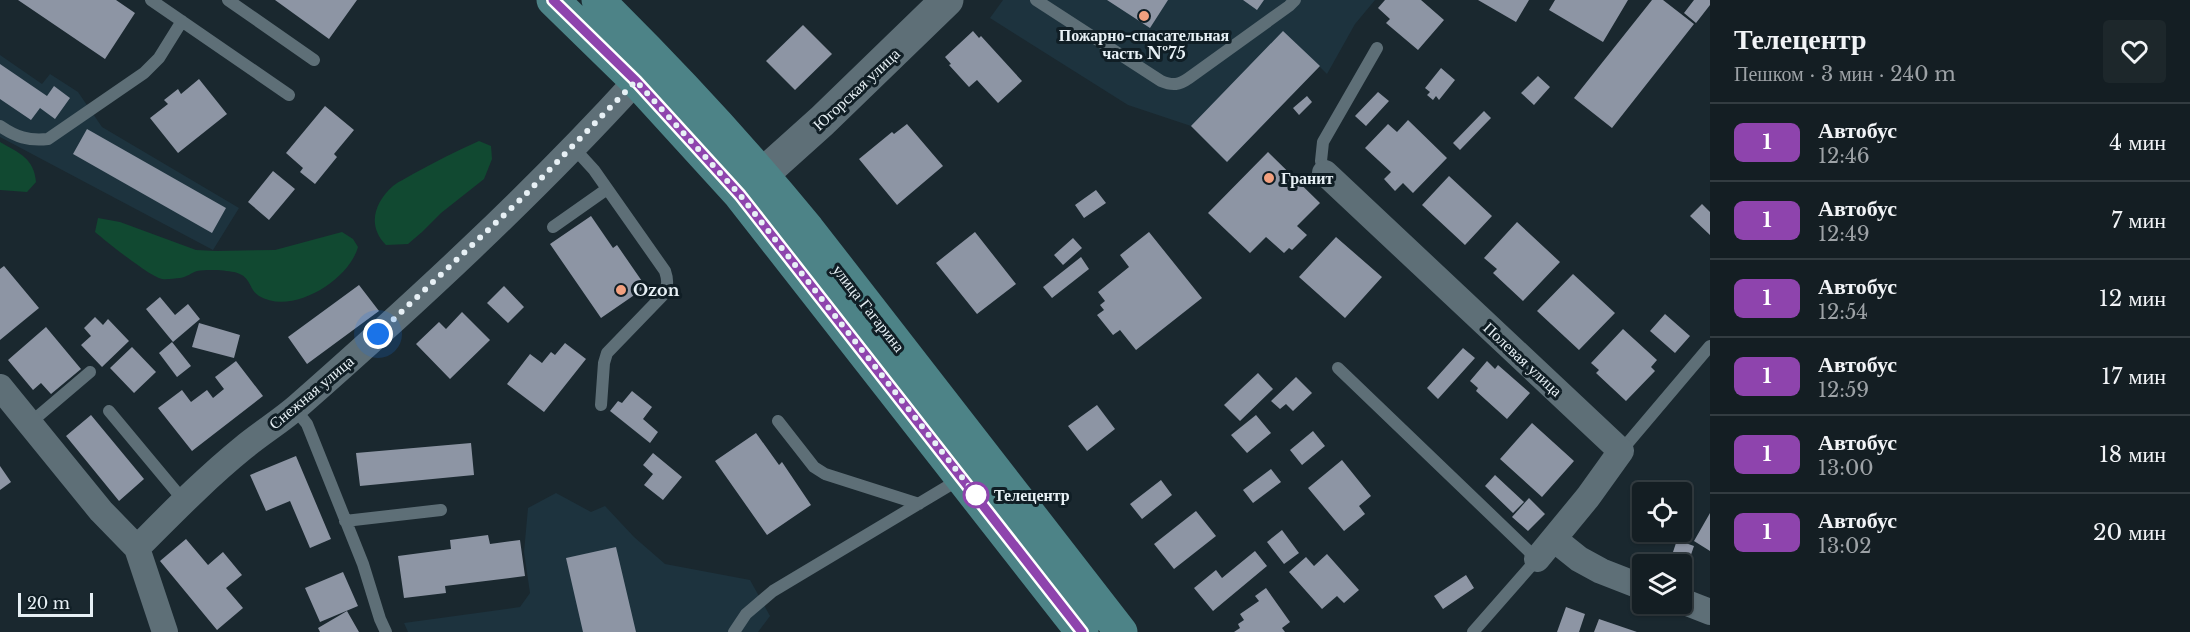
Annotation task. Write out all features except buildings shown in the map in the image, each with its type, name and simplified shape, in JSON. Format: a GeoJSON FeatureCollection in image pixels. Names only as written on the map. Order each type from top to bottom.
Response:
{"type":"FeatureCollection","features":[{"type":"Feature","properties":{"kind":"main road","name":"улица Гагарина"},"geometry":{"type":"LineString","coordinates":[[553,0],[647,70]]}},
{"type":"Feature","properties":{"kind":"main road","name":"улица Гагарина"},"geometry":{"type":"LineString","coordinates":[[598,0],[647,70],[752,184],[962,478],[1082,632]]}},
{"type":"Feature","properties":{"kind":"main road","name":"улица Гагарина"},"geometry":{"type":"LineString","coordinates":[[752,184],[808,229],[1121,632]]}},
{"type":"Feature","properties":{"kind":"street","name":"Югорская улица"},"geometry":{"type":"LineString","coordinates":[[752,184],[831,113],[947,0]]}},
{"type":"Feature","properties":{"kind":"street","name":"Снежная улица"},"geometry":{"type":"LineString","coordinates":[[137,548],[184,501],[243,448],[295,408],[378,334],[521,199],[647,70]]}},
{"type":"Feature","properties":{"kind":"street","name":"Полевая улица"},"geometry":{"type":"LineString","coordinates":[[1325,173],[1621,451]]}},
{"type":"Feature","properties":{"kind":"street"},"geometry":{"type":"LineString","coordinates":[[0,387],[101,511],[137,548],[165,632]]}},
{"type":"Feature","properties":{"kind":"street"},"geometry":{"type":"LineString","coordinates":[[1537,559],[1588,497],[1621,451]]}},
{"type":"Feature","properties":{"kind":"street"},"geometry":{"type":"LineString","coordinates":[[1554,539],[1579,559],[1601,571],[1632,583]]}},
{"type":"Feature","properties":{"kind":"street"},"geometry":{"type":"LineString","coordinates":[[1692,605],[1710,612]]}},
{"type":"Feature","properties":{"kind":"lane"},"geometry":{"type":"LineString","coordinates":[[151,0],[289,95]]}},
{"type":"Feature","properties":{"kind":"lane"},"geometry":{"type":"LineString","coordinates":[[228,0],[314,60]]}},
{"type":"Feature","properties":{"kind":"lane"},"geometry":{"type":"LineString","coordinates":[[1036,0],[1161,81],[1172,85],[1180,84],[1190,78],[1290,6],[1295,0]]}},
{"type":"Feature","properties":{"kind":"lane"},"geometry":{"type":"LineString","coordinates":[[0,126],[16,136],[32,140],[48,139],[144,73],[159,57],[182,21]]}},
{"type":"Feature","properties":{"kind":"lane"},"geometry":{"type":"LineString","coordinates":[[1325,173],[1321,161],[1323,142],[1377,48]]}},
{"type":"Feature","properties":{"kind":"lane"},"geometry":{"type":"LineString","coordinates":[[573,147],[588,163],[665,271],[668,286],[664,294],[607,353],[604,363],[601,405]]}},
{"type":"Feature","properties":{"kind":"lane"},"geometry":{"type":"LineString","coordinates":[[553,227],[607,189]]}},
{"type":"Feature","properties":{"kind":"lane"},"geometry":{"type":"LineString","coordinates":[[1621,451],[1710,346]]}},
{"type":"Feature","properties":{"kind":"lane"},"geometry":{"type":"LineString","coordinates":[[1338,368],[1537,559],[1473,632]]}},
{"type":"Feature","properties":{"kind":"lane"},"geometry":{"type":"LineString","coordinates":[[30,423],[90,372]]}},
{"type":"Feature","properties":{"kind":"lane"},"geometry":{"type":"LineString","coordinates":[[295,408],[307,424],[363,564],[386,632]]}},
{"type":"Feature","properties":{"kind":"lane"},"geometry":{"type":"LineString","coordinates":[[109,411],[184,501]]}},
{"type":"Feature","properties":{"kind":"lane"},"geometry":{"type":"LineString","coordinates":[[778,421],[814,466],[825,474],[919,504]]}},
{"type":"Feature","properties":{"kind":"lane"},"geometry":{"type":"LineString","coordinates":[[734,632],[746,614],[773,591],[962,478]]}},
{"type":"Feature","properties":{"kind":"lane"},"geometry":{"type":"LineString","coordinates":[[345,521],[441,510]]}},
{"type":"Feature","properties":{"kind":"shaded area"},"geometry":{"type":"Polygon","coordinates":[[[1003,0],[1375,0],[1355,24],[1327,74],[1319,66],[1227,162],[1191,126],[1128,105],[990,18],[1003,0]]]}},
{"type":"Feature","properties":{"kind":"shaded area"},"geometry":{"type":"Polygon","coordinates":[[[0,55],[42,84],[50,74],[78,92],[102,127],[239,208],[213,250],[0,137],[0,55]]]}},
{"type":"Feature","properties":{"kind":"shaded area"},"geometry":{"type":"Polygon","coordinates":[[[556,493],[591,512],[605,506],[634,537],[665,564],[750,580],[770,616],[758,632],[408,632],[404,623],[520,607],[530,593],[524,552],[528,508],[556,493]]]}},
{"type":"Feature","properties":{"kind":"green space"},"geometry":{"type":"Polygon","coordinates":[[[479,141],[491,146],[492,159],[484,179],[441,213],[408,244],[386,245],[376,230],[375,215],[386,193],[395,184],[479,141]]]}},
{"type":"Feature","properties":{"kind":"green space"},"geometry":{"type":"Polygon","coordinates":[[[0,142],[24,157],[32,167],[36,182],[27,192],[0,190],[0,142]]]}},
{"type":"Feature","properties":{"kind":"green space"},"geometry":{"type":"Polygon","coordinates":[[[98,218],[120,222],[196,250],[275,250],[342,232],[353,239],[358,247],[353,259],[343,271],[318,291],[302,298],[272,301],[259,296],[244,276],[234,272],[206,270],[180,278],[156,277],[95,232],[98,218]]]}},
{"type":"Feature","properties":{"kind":"bus line","name":"1"},"geometry":{"type":"LineString","coordinates":[[553,0],[636,81],[740,195],[1082,632]]}},
{"type":"Feature","properties":{"kind":"place","name":"Пожарно-спасательная часть №75"},"geometry":{"type":"Point","coordinates":[1144,16]}},
{"type":"Feature","properties":{"kind":"place","name":"Гранит"},"geometry":{"type":"Point","coordinates":[1269,178]}},
{"type":"Feature","properties":{"kind":"place","name":"Ozon"},"geometry":{"type":"Point","coordinates":[621,290]}},
{"type":"Feature","properties":{"kind":"place","name":"Телецентр"},"geometry":{"type":"Point","coordinates":[976,495]}},
{"type":"Feature","properties":{"kind":"route"},"geometry":{"type":"LineString","coordinates":[[378,334],[521,199],[636,81],[740,195],[976,495]]}}]}
